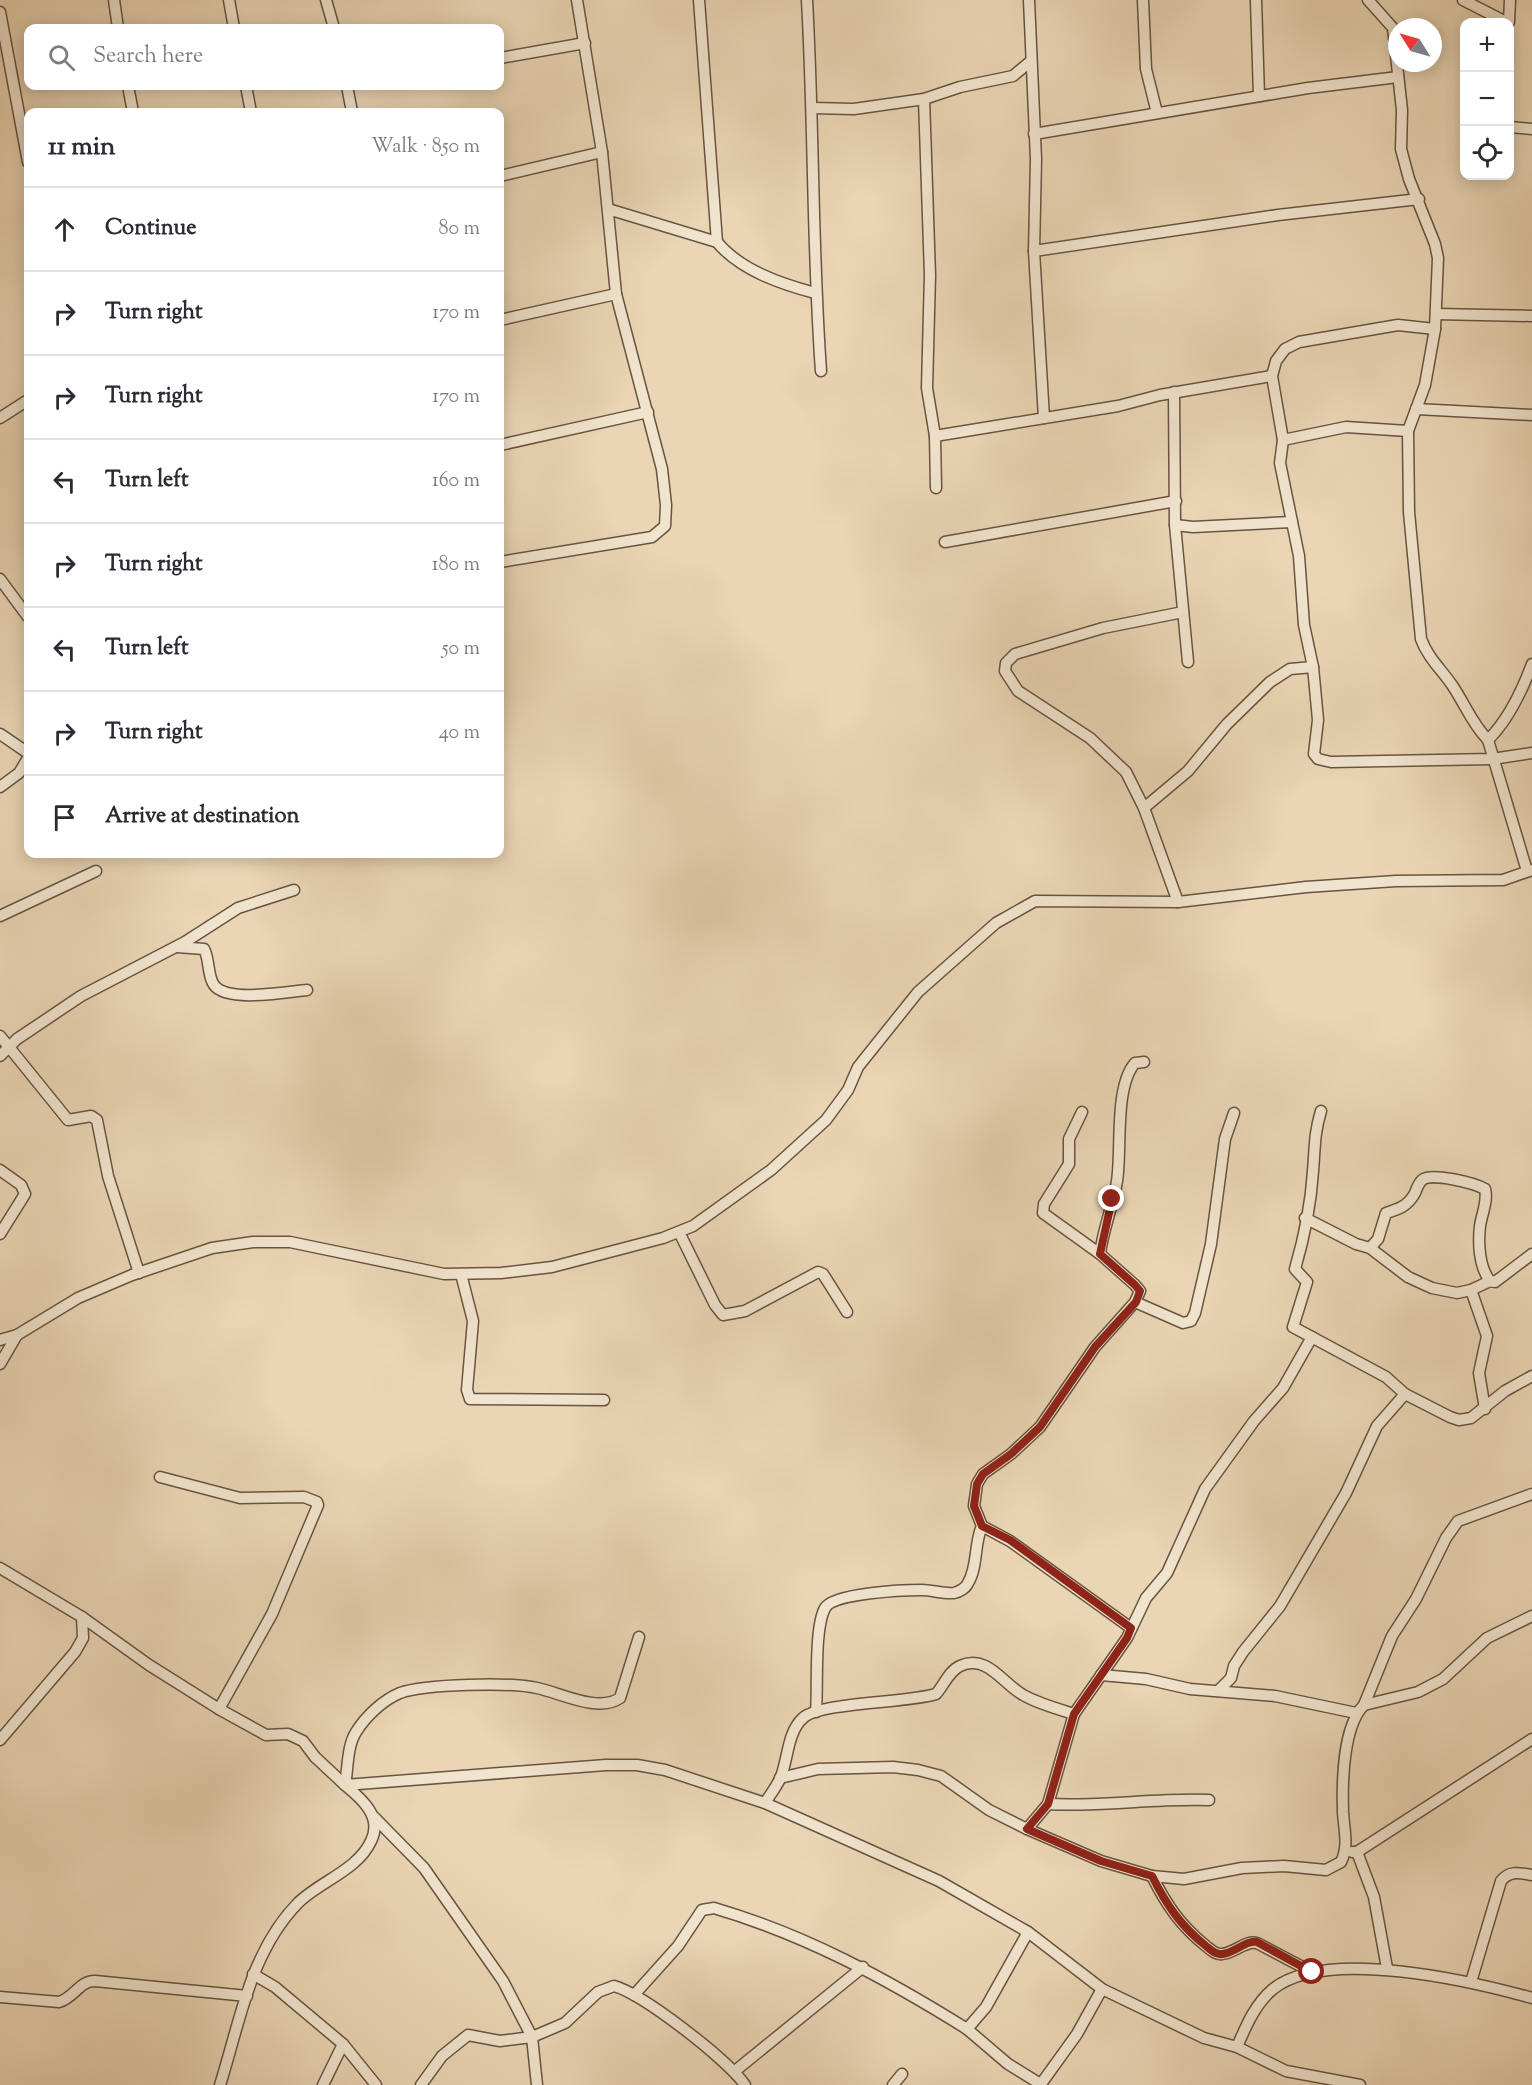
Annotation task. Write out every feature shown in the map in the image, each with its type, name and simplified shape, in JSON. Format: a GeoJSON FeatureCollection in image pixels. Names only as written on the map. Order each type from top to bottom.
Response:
{"type":"FeatureCollection","features":[{"type":"Feature","properties":{"kind":"street"},"geometry":{"type":"LineString","coordinates":[[114,0],[117,24]]}},
{"type":"Feature","properties":{"kind":"street"},"geometry":{"type":"LineString","coordinates":[[229,0],[233,24]]}},
{"type":"Feature","properties":{"kind":"street"},"geometry":{"type":"LineString","coordinates":[[326,0],[333,24]]}},
{"type":"Feature","properties":{"kind":"street"},"geometry":{"type":"LineString","coordinates":[[504,561],[652,537],[665,526],[666,505],[662,469],[616,294],[602,152],[577,0]]}},
{"type":"Feature","properties":{"kind":"street"},"geometry":{"type":"LineString","coordinates":[[699,0],[717,242],[727,255],[755,271],[815,293]]}},
{"type":"Feature","properties":{"kind":"street"},"geometry":{"type":"LineString","coordinates":[[807,0],[812,108],[815,293],[821,371]]}},
{"type":"Feature","properties":{"kind":"street"},"geometry":{"type":"LineString","coordinates":[[1029,0],[1034,134],[1034,251],[1044,418]]}},
{"type":"Feature","properties":{"kind":"street"},"geometry":{"type":"LineString","coordinates":[[1143,0],[1146,69],[1157,113]]}},
{"type":"Feature","properties":{"kind":"street"},"geometry":{"type":"LineString","coordinates":[[1256,0],[1259,96]]}},
{"type":"Feature","properties":{"kind":"street"},"geometry":{"type":"LineString","coordinates":[[0,1340],[17,1335],[78,1298],[139,1273],[212,1248],[253,1242],[290,1242],[444,1274],[501,1273],[552,1267],[679,1232],[693,1226],[771,1170],[826,1120],[848,1090],[858,1067],[918,992],[996,923],[1035,901],[1125,904],[1178,902],[1306,887],[1396,881],[1503,880],[1529,870],[1506,795],[1492,759],[1488,740],[1477,729],[1452,684],[1426,652],[1421,639],[1408,512],[1408,431],[1425,385],[1435,329],[1438,258],[1436,244],[1409,179],[1401,149],[1402,110],[1393,28],[1368,0]]}},
{"type":"Feature","properties":{"kind":"street"},"geometry":{"type":"LineString","coordinates":[[1463,0],[1499,18]]}},
{"type":"Feature","properties":{"kind":"street"},"geometry":{"type":"LineString","coordinates":[[1508,18],[1510,0]]}},
{"type":"Feature","properties":{"kind":"street"},"geometry":{"type":"LineString","coordinates":[[0,12],[24,141]]}},
{"type":"Feature","properties":{"kind":"street"},"geometry":{"type":"LineString","coordinates":[[504,57],[585,44]]}},
{"type":"Feature","properties":{"kind":"street"},"geometry":{"type":"LineString","coordinates":[[812,108],[854,109],[924,99],[960,87],[1013,76],[1031,61]]}},
{"type":"Feature","properties":{"kind":"street"},"geometry":{"type":"LineString","coordinates":[[1013,76],[1031,82]]}},
{"type":"Feature","properties":{"kind":"street"},"geometry":{"type":"LineString","coordinates":[[1034,134],[1259,96],[1398,77]]}},
{"type":"Feature","properties":{"kind":"street"},"geometry":{"type":"LineString","coordinates":[[129,90],[132,108]]}},
{"type":"Feature","properties":{"kind":"street"},"geometry":{"type":"LineString","coordinates":[[247,90],[250,108]]}},
{"type":"Feature","properties":{"kind":"street"},"geometry":{"type":"LineString","coordinates":[[348,90],[351,108]]}},
{"type":"Feature","properties":{"kind":"street"},"geometry":{"type":"LineString","coordinates":[[924,99],[930,275],[927,388],[935,436],[936,488]]}},
{"type":"Feature","properties":{"kind":"street"},"geometry":{"type":"LineString","coordinates":[[1514,127],[1532,129]]}},
{"type":"Feature","properties":{"kind":"street"},"geometry":{"type":"LineString","coordinates":[[504,175],[602,152]]}},
{"type":"Feature","properties":{"kind":"street"},"geometry":{"type":"LineString","coordinates":[[1034,251],[1278,216],[1419,199]]}},
{"type":"Feature","properties":{"kind":"street"},"geometry":{"type":"LineString","coordinates":[[608,209],[717,242]]}},
{"type":"Feature","properties":{"kind":"street"},"geometry":{"type":"LineString","coordinates":[[504,319],[616,294]]}},
{"type":"Feature","properties":{"kind":"street"},"geometry":{"type":"LineString","coordinates":[[1436,314],[1532,316]]}},
{"type":"Feature","properties":{"kind":"street"},"geometry":{"type":"LineString","coordinates":[[1435,329],[1398,325],[1299,342],[1285,349],[1276,361],[1272,376],[1283,440],[1280,463],[1299,556],[1304,625],[1313,667],[1318,720],[1314,754],[1318,759],[1331,762],[1492,759],[1532,753]]}},
{"type":"Feature","properties":{"kind":"street"},"geometry":{"type":"LineString","coordinates":[[935,436],[1118,406],[1174,392],[1272,376]]}},
{"type":"Feature","properties":{"kind":"street"},"geometry":{"type":"LineString","coordinates":[[1174,392],[1175,525],[1188,662]]}},
{"type":"Feature","properties":{"kind":"street"},"geometry":{"type":"LineString","coordinates":[[0,418],[24,403]]}},
{"type":"Feature","properties":{"kind":"street"},"geometry":{"type":"LineString","coordinates":[[1416,409],[1532,415]]}},
{"type":"Feature","properties":{"kind":"street"},"geometry":{"type":"LineString","coordinates":[[504,444],[648,412]]}},
{"type":"Feature","properties":{"kind":"street"},"geometry":{"type":"LineString","coordinates":[[1283,440],[1346,427],[1408,431]]}},
{"type":"Feature","properties":{"kind":"street"},"geometry":{"type":"LineString","coordinates":[[945,542],[1176,501]]}},
{"type":"Feature","properties":{"kind":"street"},"geometry":{"type":"LineString","coordinates":[[1175,525],[1193,527],[1292,522]]}},
{"type":"Feature","properties":{"kind":"street"},"geometry":{"type":"LineString","coordinates":[[0,579],[24,612]]}},
{"type":"Feature","properties":{"kind":"street"},"geometry":{"type":"LineString","coordinates":[[1178,902],[1144,808],[1126,772],[1118,762],[1083,733],[1018,692],[1007,678],[1006,663],[1016,654],[1103,628],[1183,612]]}},
{"type":"Feature","properties":{"kind":"street"},"geometry":{"type":"LineString","coordinates":[[1488,740],[1497,731],[1522,691],[1532,664]]}},
{"type":"Feature","properties":{"kind":"street"},"geometry":{"type":"LineString","coordinates":[[1144,808],[1188,771],[1227,724],[1270,682],[1290,669],[1313,667]]}},
{"type":"Feature","properties":{"kind":"street"},"geometry":{"type":"LineString","coordinates":[[0,734],[24,750]]}},
{"type":"Feature","properties":{"kind":"street"},"geometry":{"type":"LineString","coordinates":[[0,787],[19,773],[24,765]]}},
{"type":"Feature","properties":{"kind":"street"},"geometry":{"type":"LineString","coordinates":[[0,916],[96,871]]}},
{"type":"Feature","properties":{"kind":"street"},"geometry":{"type":"LineString","coordinates":[[0,1056],[81,996],[174,947],[238,908],[294,890]]}},
{"type":"Feature","properties":{"kind":"street"},"geometry":{"type":"LineString","coordinates":[[174,947],[204,949],[211,980],[216,988],[222,991],[247,996],[307,990]]}},
{"type":"Feature","properties":{"kind":"street"},"geometry":{"type":"LineString","coordinates":[[0,1036],[68,1120],[91,1116],[97,1120],[108,1176],[139,1273]]}},
{"type":"Feature","properties":{"kind":"street"},"geometry":{"type":"LineString","coordinates":[[1100,1254],[1104,1226],[1116,1184],[1125,1081],[1135,1064],[1144,1062]]}},
{"type":"Feature","properties":{"kind":"street"},"geometry":{"type":"LineString","coordinates":[[1321,1111],[1314,1136],[1313,1172],[1295,1269],[1306,1282],[1292,1323],[1298,1330],[1386,1377],[1405,1394],[1459,1420],[1471,1418],[1505,1391],[1532,1376]]}},
{"type":"Feature","properties":{"kind":"street"},"geometry":{"type":"LineString","coordinates":[[1082,1112],[1069,1139],[1069,1164],[1044,1204],[1043,1213],[1100,1254],[1140,1291],[1136,1302],[1095,1347],[1040,1427],[1011,1454],[983,1474],[977,1484],[974,1506],[982,1526],[1010,1540],[1131,1628]]}},
{"type":"Feature","properties":{"kind":"street"},"geometry":{"type":"LineString","coordinates":[[1136,1302],[1183,1323],[1191,1321],[1195,1313],[1210,1244],[1225,1138],[1234,1113]]}},
{"type":"Feature","properties":{"kind":"street"},"geometry":{"type":"LineString","coordinates":[[0,1170],[21,1185],[25,1194],[0,1234]]}},
{"type":"Feature","properties":{"kind":"street"},"geometry":{"type":"LineString","coordinates":[[1370,1248],[1378,1239],[1386,1213],[1400,1210],[1409,1202],[1419,1182],[1425,1178],[1437,1177],[1477,1185],[1485,1189],[1487,1196],[1480,1226],[1480,1243],[1483,1270],[1490,1281]]}},
{"type":"Feature","properties":{"kind":"street"},"geometry":{"type":"LineString","coordinates":[[1305,1218],[1356,1244],[1370,1248],[1419,1284],[1446,1293],[1471,1290],[1490,1281],[1495,1282],[1532,1254]]}},
{"type":"Feature","properties":{"kind":"street"},"geometry":{"type":"LineString","coordinates":[[679,1232],[715,1305],[723,1315],[746,1311],[818,1272],[822,1274],[847,1312]]}},
{"type":"Feature","properties":{"kind":"street"},"geometry":{"type":"LineString","coordinates":[[461,1274],[473,1321],[467,1390],[470,1399],[604,1400]]}},
{"type":"Feature","properties":{"kind":"street"},"geometry":{"type":"LineString","coordinates":[[1471,1290],[1486,1330],[1486,1345],[1479,1373],[1485,1408]]}},
{"type":"Feature","properties":{"kind":"street"},"geometry":{"type":"LineString","coordinates":[[0,1364],[17,1335]]}},
{"type":"Feature","properties":{"kind":"street"},"geometry":{"type":"LineString","coordinates":[[1027,1829],[1048,1804],[1074,1714],[1131,1628],[1146,1598],[1174,1560],[1198,1501],[1254,1421],[1283,1388],[1312,1337]]}},
{"type":"Feature","properties":{"kind":"street"},"geometry":{"type":"LineString","coordinates":[[1218,1691],[1231,1678],[1234,1666],[1243,1652],[1280,1606],[1346,1493],[1377,1426],[1405,1394]]}},
{"type":"Feature","properties":{"kind":"street"},"geometry":{"type":"LineString","coordinates":[[160,1477],[240,1498],[304,1497],[317,1502],[272,1614],[219,1709]]}},
{"type":"Feature","properties":{"kind":"street"},"geometry":{"type":"LineString","coordinates":[[1387,1968],[1374,1897],[1352,1852],[1344,1786],[1347,1744],[1356,1713],[1364,1705],[1392,1636],[1416,1599],[1446,1538],[1458,1521],[1532,1494]]}},
{"type":"Feature","properties":{"kind":"street"},"geometry":{"type":"LineString","coordinates":[[816,1712],[821,1623],[826,1605],[834,1599],[893,1592],[922,1590],[954,1593],[962,1590],[969,1582],[976,1538],[982,1526]]}},
{"type":"Feature","properties":{"kind":"street"},"geometry":{"type":"LineString","coordinates":[[0,1568],[82,1617],[149,1665],[219,1709],[266,1735],[288,1734],[303,1741],[315,1757],[364,1800],[374,1817],[424,1868],[503,1981],[532,2037],[537,2085]]}},
{"type":"Feature","properties":{"kind":"street"},"geometry":{"type":"LineString","coordinates":[[1364,1705],[1418,1692],[1443,1679],[1487,1638],[1532,1616]]}},
{"type":"Feature","properties":{"kind":"street"},"geometry":{"type":"LineString","coordinates":[[0,1740],[75,1652],[83,1638],[82,1617]]}},
{"type":"Feature","properties":{"kind":"street"},"geometry":{"type":"LineString","coordinates":[[345,1785],[351,1742],[356,1732],[387,1699],[402,1692],[424,1689],[502,1685],[534,1688],[590,1702],[611,1704],[620,1698],[639,1637]]}},
{"type":"Feature","properties":{"kind":"street"},"geometry":{"type":"LineString","coordinates":[[765,1803],[780,1778],[790,1742],[803,1718],[816,1712],[936,1694],[958,1667],[974,1663],[984,1665],[1023,1696],[1074,1714]]}},
{"type":"Feature","properties":{"kind":"street"},"geometry":{"type":"LineString","coordinates":[[1101,1675],[1146,1679],[1191,1689],[1245,1692],[1356,1713]]}},
{"type":"Feature","properties":{"kind":"street"},"geometry":{"type":"LineString","coordinates":[[1231,1678],[1245,1692]]}},
{"type":"Feature","properties":{"kind":"street"},"geometry":{"type":"LineString","coordinates":[[780,1778],[818,1769],[892,1767],[918,1770],[941,1776],[989,1810],[1101,1861],[1152,1876],[1184,1879],[1242,1868],[1284,1866],[1326,1869],[1341,1862],[1352,1852],[1532,1740]]}},
{"type":"Feature","properties":{"kind":"street"},"geometry":{"type":"LineString","coordinates":[[345,1785],[637,1765],[665,1770],[765,1803],[939,1881],[1028,1932],[1102,1989],[1204,2038],[1237,2047],[1286,2071],[1332,2083],[1360,2085]]}},
{"type":"Feature","properties":{"kind":"street"},"geometry":{"type":"LineString","coordinates":[[1048,1804],[1076,1806],[1170,1799],[1209,1800]]}},
{"type":"Feature","properties":{"kind":"street"},"geometry":{"type":"LineString","coordinates":[[220,2085],[253,1974],[263,1949],[299,1902],[334,1878],[371,1842],[375,1828],[374,1817]]}},
{"type":"Feature","properties":{"kind":"street"},"geometry":{"type":"LineString","coordinates":[[1471,1982],[1501,1881],[1506,1875],[1514,1873],[1532,1875]]}},
{"type":"Feature","properties":{"kind":"street"},"geometry":{"type":"LineString","coordinates":[[1152,1876],[1173,1916],[1186,1930],[1218,1954],[1225,1954],[1257,1942],[1312,1972]]}},
{"type":"Feature","properties":{"kind":"street"},"geometry":{"type":"LineString","coordinates":[[634,1995],[678,1946],[702,1910],[708,1908],[796,1936],[863,1967],[924,2001],[968,2030],[1008,2064],[1041,2085],[1077,2034],[1102,1989]]}},
{"type":"Feature","properties":{"kind":"street"},"geometry":{"type":"LineString","coordinates":[[968,2030],[986,2007],[1028,1932]]}},
{"type":"Feature","properties":{"kind":"street"},"geometry":{"type":"LineString","coordinates":[[735,2071],[863,1967]]}},
{"type":"Feature","properties":{"kind":"street"},"geometry":{"type":"LineString","coordinates":[[1237,2047],[1245,2026],[1267,1995],[1291,1978],[1312,1972],[1387,1968],[1471,1982],[1532,1998]]}},
{"type":"Feature","properties":{"kind":"street"},"geometry":{"type":"LineString","coordinates":[[253,1974],[275,1987],[344,2044],[376,2085]]}},
{"type":"Feature","properties":{"kind":"street"},"geometry":{"type":"LineString","coordinates":[[0,1997],[59,2002],[67,2000],[83,1984],[95,1980],[247,1996]]}},
{"type":"Feature","properties":{"kind":"street"},"geometry":{"type":"LineString","coordinates":[[421,2085],[442,2056],[468,2035],[500,2041],[532,2037],[565,2022],[606,1987],[622,1989],[634,1995],[711,2050],[735,2071],[744,2085]]}},
{"type":"Feature","properties":{"kind":"street"},"geometry":{"type":"LineString","coordinates":[[323,2085],[344,2044]]}},
{"type":"Feature","properties":{"kind":"street"},"geometry":{"type":"LineString","coordinates":[[893,2085],[902,2074]]}},
{"type":"Feature","properties":{"kind":"route"},"geometry":{"type":"LineString","coordinates":[[1112,1199],[1104,1226],[1100,1254],[1140,1291],[1136,1302],[1111,1326],[1040,1427],[1011,1454],[983,1474],[975,1493],[976,1516],[982,1526],[1010,1540],[1042,1565],[1082,1590],[1131,1628],[1127,1638],[1074,1714],[1061,1752],[1048,1804],[1027,1829],[1101,1861],[1152,1876],[1173,1916],[1186,1930],[1218,1954],[1225,1954],[1257,1942],[1312,1972]]}}]}
